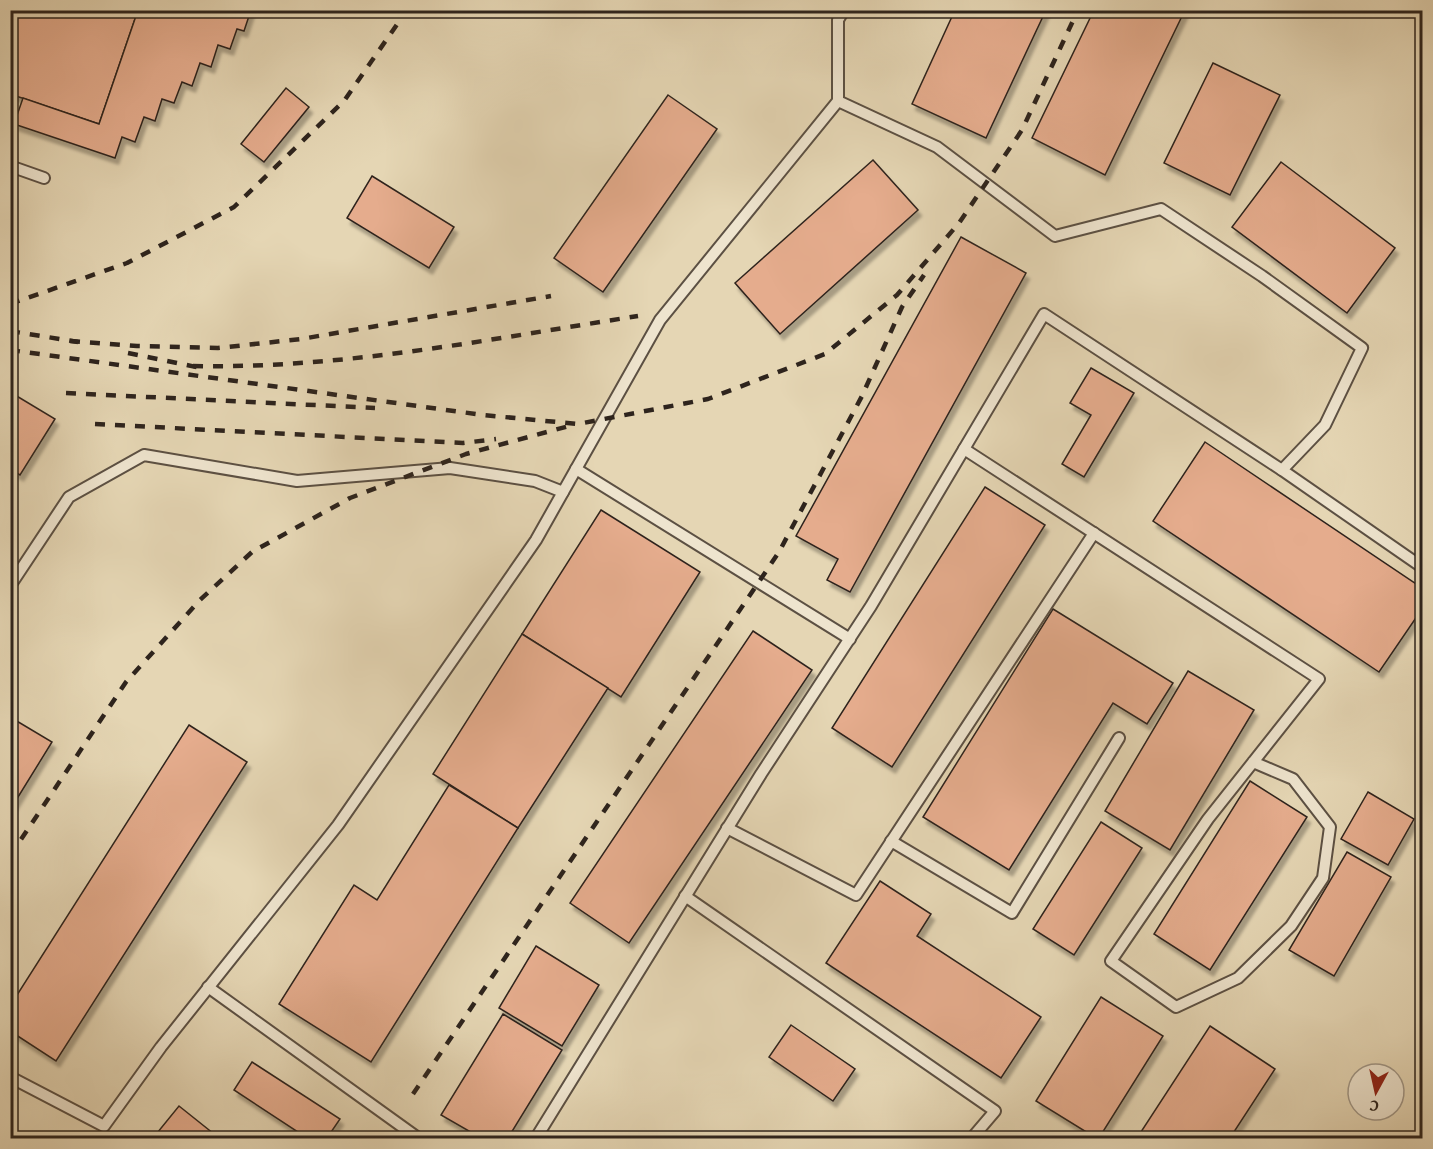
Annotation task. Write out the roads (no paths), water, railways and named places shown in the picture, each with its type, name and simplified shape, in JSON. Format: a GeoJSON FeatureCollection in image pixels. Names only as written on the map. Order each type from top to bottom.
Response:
{"type":"FeatureCollection","features":[{"type":"Feature","properties":{"kind":"lane"},"geometry":{"type":"LineString","coordinates":[[104,1138],[104,1126],[161,1047],[338,825],[536,540],[660,320],[838,101],[838,20],[844,10]]}},
{"type":"Feature","properties":{"kind":"lane"},"geometry":{"type":"LineString","coordinates":[[838,101],[937,147],[1054,237],[1161,209],[1262,276],[1362,348],[1325,424],[1282,470]]}},
{"type":"Feature","properties":{"kind":"lane"},"geometry":{"type":"LineString","coordinates":[[10,166],[44,178]]}},
{"type":"Feature","properties":{"kind":"lane"},"geometry":{"type":"LineString","coordinates":[[536,1138],[685,896],[850,639],[1044,314],[1282,470],[1422,567]]}},
{"type":"Feature","properties":{"kind":"lane"},"geometry":{"type":"LineString","coordinates":[[964,449],[1319,680],[1253,762],[1208,819],[1111,961],[1176,1007],[1238,978],[1291,926],[1323,878],[1330,827],[1293,779],[1253,762]]}},
{"type":"Feature","properties":{"kind":"lane"},"geometry":{"type":"LineString","coordinates":[[10,586],[69,497],[144,455],[297,482],[450,468],[536,481],[563,492]]}},
{"type":"Feature","properties":{"kind":"lane"},"geometry":{"type":"LineString","coordinates":[[576,469],[850,639]]}},
{"type":"Feature","properties":{"kind":"lane"},"geometry":{"type":"LineString","coordinates":[[728,828],[856,895],[1094,533]]}},
{"type":"Feature","properties":{"kind":"lane"},"geometry":{"type":"LineString","coordinates":[[891,841],[1012,913],[1119,738]]}},
{"type":"Feature","properties":{"kind":"lane"},"geometry":{"type":"LineString","coordinates":[[685,896],[995,1111],[972,1138]]}},
{"type":"Feature","properties":{"kind":"lane"},"geometry":{"type":"LineString","coordinates":[[208,987],[418,1138]]}},
{"type":"Feature","properties":{"kind":"lane"},"geometry":{"type":"LineString","coordinates":[[10,1077],[104,1126]]}},
{"type":"Feature","properties":{"kind":"railway"},"geometry":{"type":"LineString","coordinates":[[10,304],[127,263],[234,207],[344,101],[407,10]]}},
{"type":"Feature","properties":{"kind":"railway"},"geometry":{"type":"LineString","coordinates":[[10,350],[483,415],[578,424],[708,399],[825,354],[897,295],[959,223],[1022,130],[1078,10]]}},
{"type":"Feature","properties":{"kind":"railway"},"geometry":{"type":"LineString","coordinates":[[413,1094],[779,552],[862,396],[902,307],[924,275]]}},
{"type":"Feature","properties":{"kind":"railway"},"geometry":{"type":"LineString","coordinates":[[70,341],[137,346],[218,348],[301,339],[551,296]]}},
{"type":"Feature","properties":{"kind":"railway"},"geometry":{"type":"LineString","coordinates":[[193,366],[249,366],[360,358],[638,316]]}},
{"type":"Feature","properties":{"kind":"railway"},"geometry":{"type":"LineString","coordinates":[[10,331],[78,342]]}},
{"type":"Feature","properties":{"kind":"railway"},"geometry":{"type":"LineString","coordinates":[[128,353],[201,368]]}},
{"type":"Feature","properties":{"kind":"railway"},"geometry":{"type":"LineString","coordinates":[[66,393],[375,408]]}},
{"type":"Feature","properties":{"kind":"railway"},"geometry":{"type":"LineString","coordinates":[[95,424],[463,443],[496,439]]}},
{"type":"Feature","properties":{"kind":"railway"},"geometry":{"type":"LineString","coordinates":[[10,856],[126,682],[200,600],[252,552],[350,498],[466,454],[569,426]]}}]}
